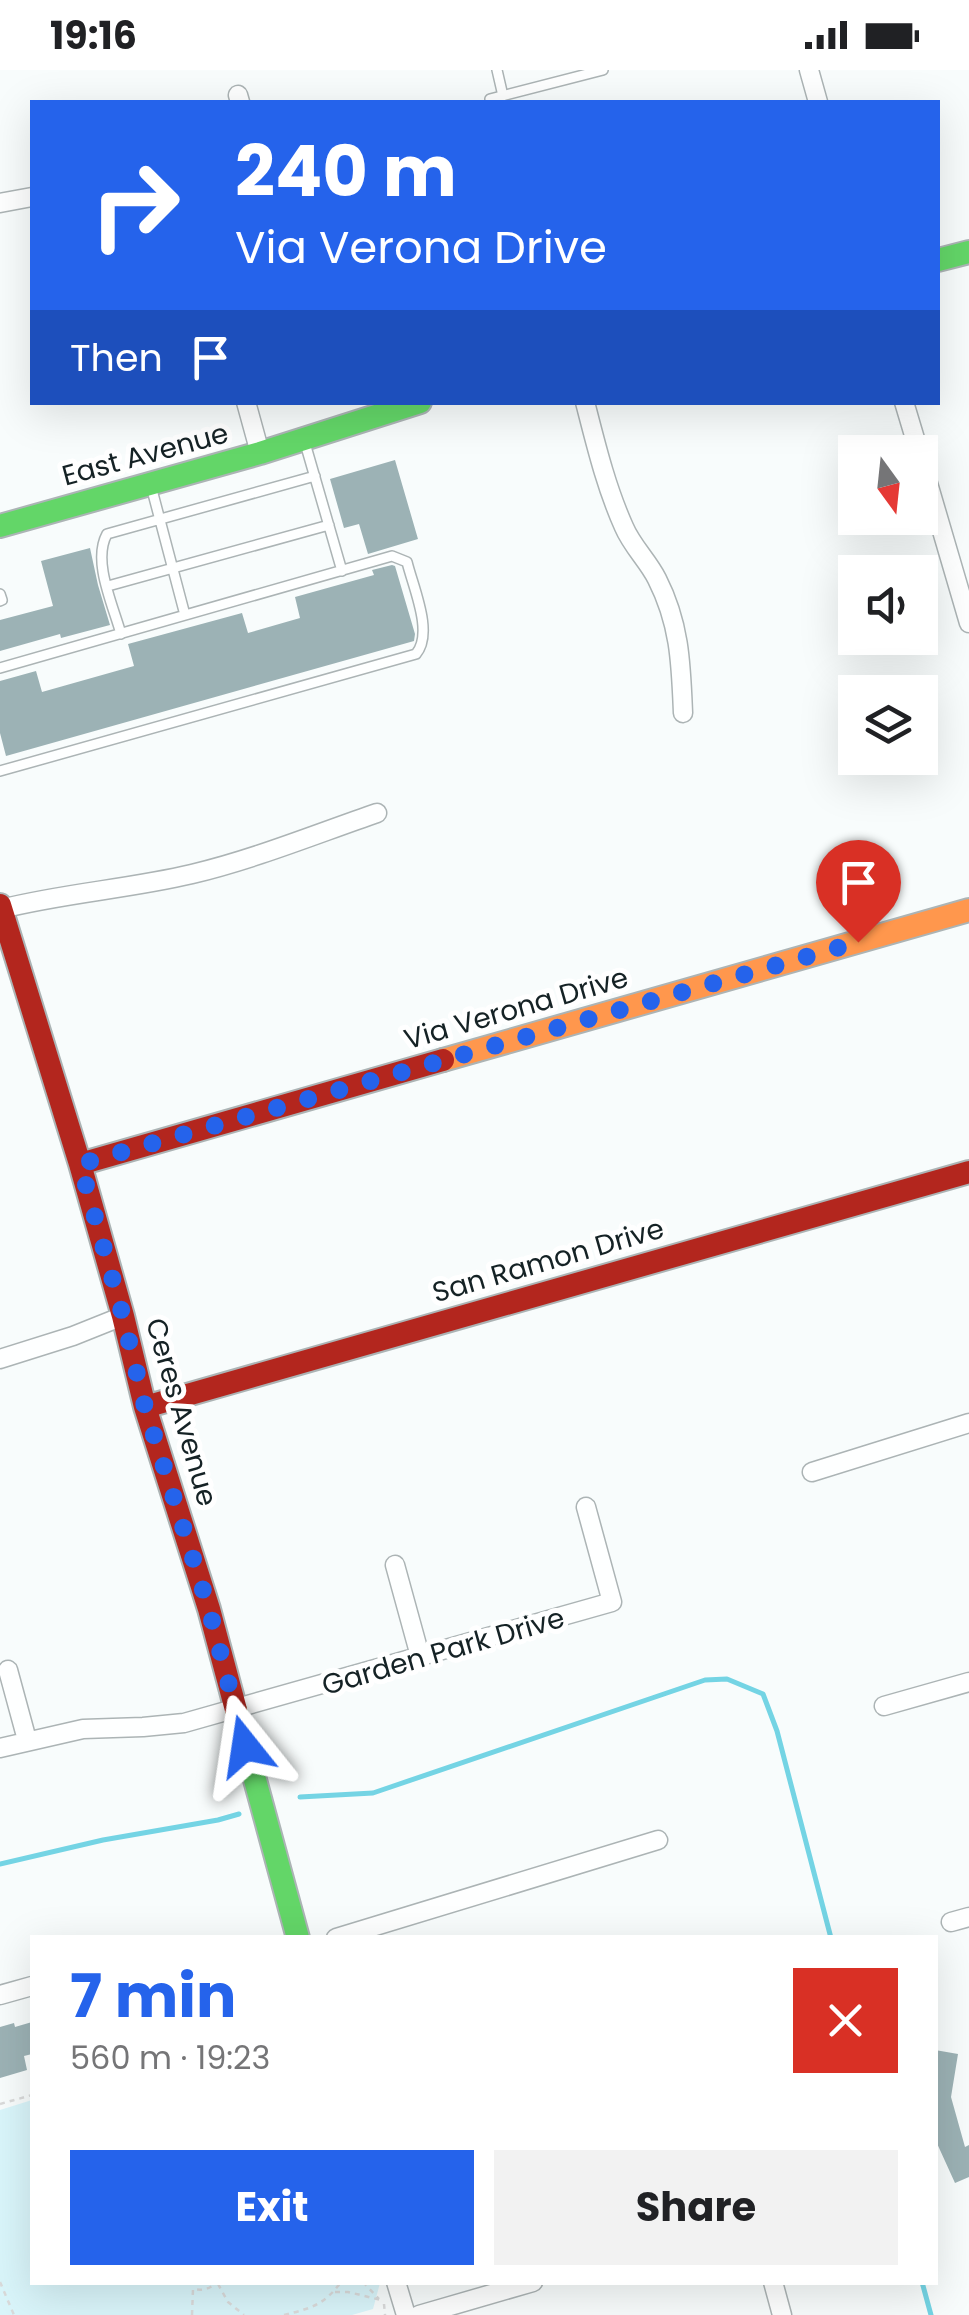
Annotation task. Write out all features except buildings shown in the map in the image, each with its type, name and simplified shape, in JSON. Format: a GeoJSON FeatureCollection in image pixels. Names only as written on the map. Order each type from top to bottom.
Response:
{"type":"FeatureCollection","features":[{"type":"Feature","properties":{"kind":"street"},"geometry":{"type":"LineString","coordinates":[[809,70],[817,100]]}},
{"type":"Feature","properties":{"kind":"street"},"geometry":{"type":"LineString","coordinates":[[0,203],[30,197]]}},
{"type":"Feature","properties":{"kind":"street"},"geometry":{"type":"LineString","coordinates":[[940,259],[969,252]]}},
{"type":"Feature","properties":{"kind":"street"},"geometry":{"type":"LineString","coordinates":[[247,405],[260,454]]}},
{"type":"Feature","properties":{"kind":"street","name":"East Avenue"},"geometry":{"type":"LineString","coordinates":[[0,526],[260,454],[411,405]]}},
{"type":"Feature","properties":{"kind":"street"},"geometry":{"type":"LineString","coordinates":[[585,405],[626,533],[655,575],[671,609],[680,648],[683,713]]}},
{"type":"Feature","properties":{"kind":"street"},"geometry":{"type":"LineString","coordinates":[[905,405],[914,435]]}},
{"type":"Feature","properties":{"kind":"street"},"geometry":{"type":"LineString","coordinates":[[938,518],[969,623]]}},
{"type":"Feature","properties":{"kind":"street"},"geometry":{"type":"LineString","coordinates":[[0,908],[196,873],[377,813]]}},
{"type":"Feature","properties":{"kind":"street","name":"Ceres Avenue"},"geometry":{"type":"LineString","coordinates":[[0,908],[80,1164],[145,1407],[209,1609],[297,1935]]}},
{"type":"Feature","properties":{"kind":"street","name":"Via Verona Drive"},"geometry":{"type":"LineString","coordinates":[[80,1164],[969,910]]}},
{"type":"Feature","properties":{"kind":"street","name":"San Ramon Drive"},"geometry":{"type":"LineString","coordinates":[[145,1407],[969,1172]]}},
{"type":"Feature","properties":{"kind":"street"},"geometry":{"type":"LineString","coordinates":[[0,1359],[123,1316]]}},
{"type":"Feature","properties":{"kind":"street"},"geometry":{"type":"LineString","coordinates":[[812,1472],[969,1423]]}},
{"type":"Feature","properties":{"kind":"street","name":"Garden Park Drive"},"geometry":{"type":"LineString","coordinates":[[0,1748],[83,1729],[184,1722],[236,1710],[612,1602],[586,1508]]}},
{"type":"Feature","properties":{"kind":"street"},"geometry":{"type":"LineString","coordinates":[[394,1565],[420,1656]]}},
{"type":"Feature","properties":{"kind":"street"},"geometry":{"type":"LineString","coordinates":[[8,1670],[27,1740]]}},
{"type":"Feature","properties":{"kind":"street"},"geometry":{"type":"LineString","coordinates":[[884,1706],[969,1682]]}},
{"type":"Feature","properties":{"kind":"street"},"geometry":{"type":"LineString","coordinates":[[346,1935],[658,1840]]}},
{"type":"Feature","properties":{"kind":"street"},"geometry":{"type":"LineString","coordinates":[[0,1995],[30,1987]]}},
{"type":"Feature","properties":{"kind":"street"},"geometry":{"type":"LineString","coordinates":[[397,2285],[406,2315]]}},
{"type":"Feature","properties":{"kind":"street"},"geometry":{"type":"LineString","coordinates":[[419,2315],[523,2285]]}},
{"type":"Feature","properties":{"kind":"street"},"geometry":{"type":"LineString","coordinates":[[774,2285],[782,2315]]}},
{"type":"Feature","properties":{"kind":"lane"},"geometry":{"type":"LineString","coordinates":[[497,70],[503,96]]}},
{"type":"Feature","properties":{"kind":"lane"},"geometry":{"type":"LineString","coordinates":[[490,99],[603,70]]}},
{"type":"Feature","properties":{"kind":"lane"},"geometry":{"type":"LineString","coordinates":[[304,439],[342,570]]}},
{"type":"Feature","properties":{"kind":"lane"},"geometry":{"type":"LineString","coordinates":[[121,634],[100,560],[100,546],[107,534],[315,476]]}},
{"type":"Feature","properties":{"kind":"lane"},"geometry":{"type":"LineString","coordinates":[[151,484],[186,615]]}},
{"type":"Feature","properties":{"kind":"lane"},"geometry":{"type":"LineString","coordinates":[[108,586],[328,525]]}},
{"type":"Feature","properties":{"kind":"lane"},"geometry":{"type":"LineString","coordinates":[[0,668],[392,556],[407,562],[424,627],[424,645],[416,654],[0,771]]}},
{"type":"Feature","properties":{"kind":"path"},"geometry":{"type":"LineString","coordinates":[[0,2104],[30,2096]]}},
{"type":"Feature","properties":{"kind":"path"},"geometry":{"type":"LineString","coordinates":[[0,2282],[14,2315]]}},
{"type":"Feature","properties":{"kind":"path"},"geometry":{"type":"LineString","coordinates":[[191,2285],[192,2315]]}},
{"type":"Feature","properties":{"kind":"path"},"geometry":{"type":"LineString","coordinates":[[193,2290],[215,2285]]}},
{"type":"Feature","properties":{"kind":"path"},"geometry":{"type":"LineString","coordinates":[[220,2285],[228,2302],[244,2315]]}},
{"type":"Feature","properties":{"kind":"path"},"geometry":{"type":"LineString","coordinates":[[284,2315],[318,2306],[339,2285]]}},
{"type":"Feature","properties":{"kind":"path"},"geometry":{"type":"LineString","coordinates":[[334,2292],[382,2302],[366,2285]]}},
{"type":"Feature","properties":{"kind":"shaded area"},"geometry":{"type":"Polygon","coordinates":[[[30,2101],[30,2285],[379,2285],[373,2309],[352,2315],[0,2315],[0,2110],[30,2101]]]}},
{"type":"Feature","properties":{"kind":"waterway"},"geometry":{"type":"LineString","coordinates":[[300,1797],[373,1793],[705,1680],[727,1679],[763,1694],[777,1731],[830,1935]]}},
{"type":"Feature","properties":{"kind":"waterway"},"geometry":{"type":"LineString","coordinates":[[0,1864],[239,1814]]}},
{"type":"Feature","properties":{"kind":"waterway"},"geometry":{"type":"LineString","coordinates":[[923,2285],[931,2315]]}},
{"type":"Feature","properties":{"kind":"traffic: fast"},"geometry":{"type":"LineString","coordinates":[[940,259],[969,252]]}},
{"type":"Feature","properties":{"kind":"traffic: fast"},"geometry":{"type":"LineString","coordinates":[[0,526],[260,453],[411,405]]}},
{"type":"Feature","properties":{"kind":"traffic: fast"},"geometry":{"type":"LineString","coordinates":[[236,1710],[297,1935]]}},
{"type":"Feature","properties":{"kind":"traffic: slow"},"geometry":{"type":"LineString","coordinates":[[443,1060],[969,910]]}},
{"type":"Feature","properties":{"kind":"traffic: jam"},"geometry":{"type":"LineString","coordinates":[[0,905],[80,1164],[145,1407],[209,1609],[236,1710]]}},
{"type":"Feature","properties":{"kind":"traffic: jam"},"geometry":{"type":"LineString","coordinates":[[80,1164],[443,1060]]}},
{"type":"Feature","properties":{"kind":"traffic: jam"},"geometry":{"type":"LineString","coordinates":[[145,1407],[969,1172]]}},
{"type":"Feature","properties":{"kind":"route"},"geometry":{"type":"LineString","coordinates":[[245,1746],[209,1609],[145,1407],[80,1164],[858,942]]}}]}
